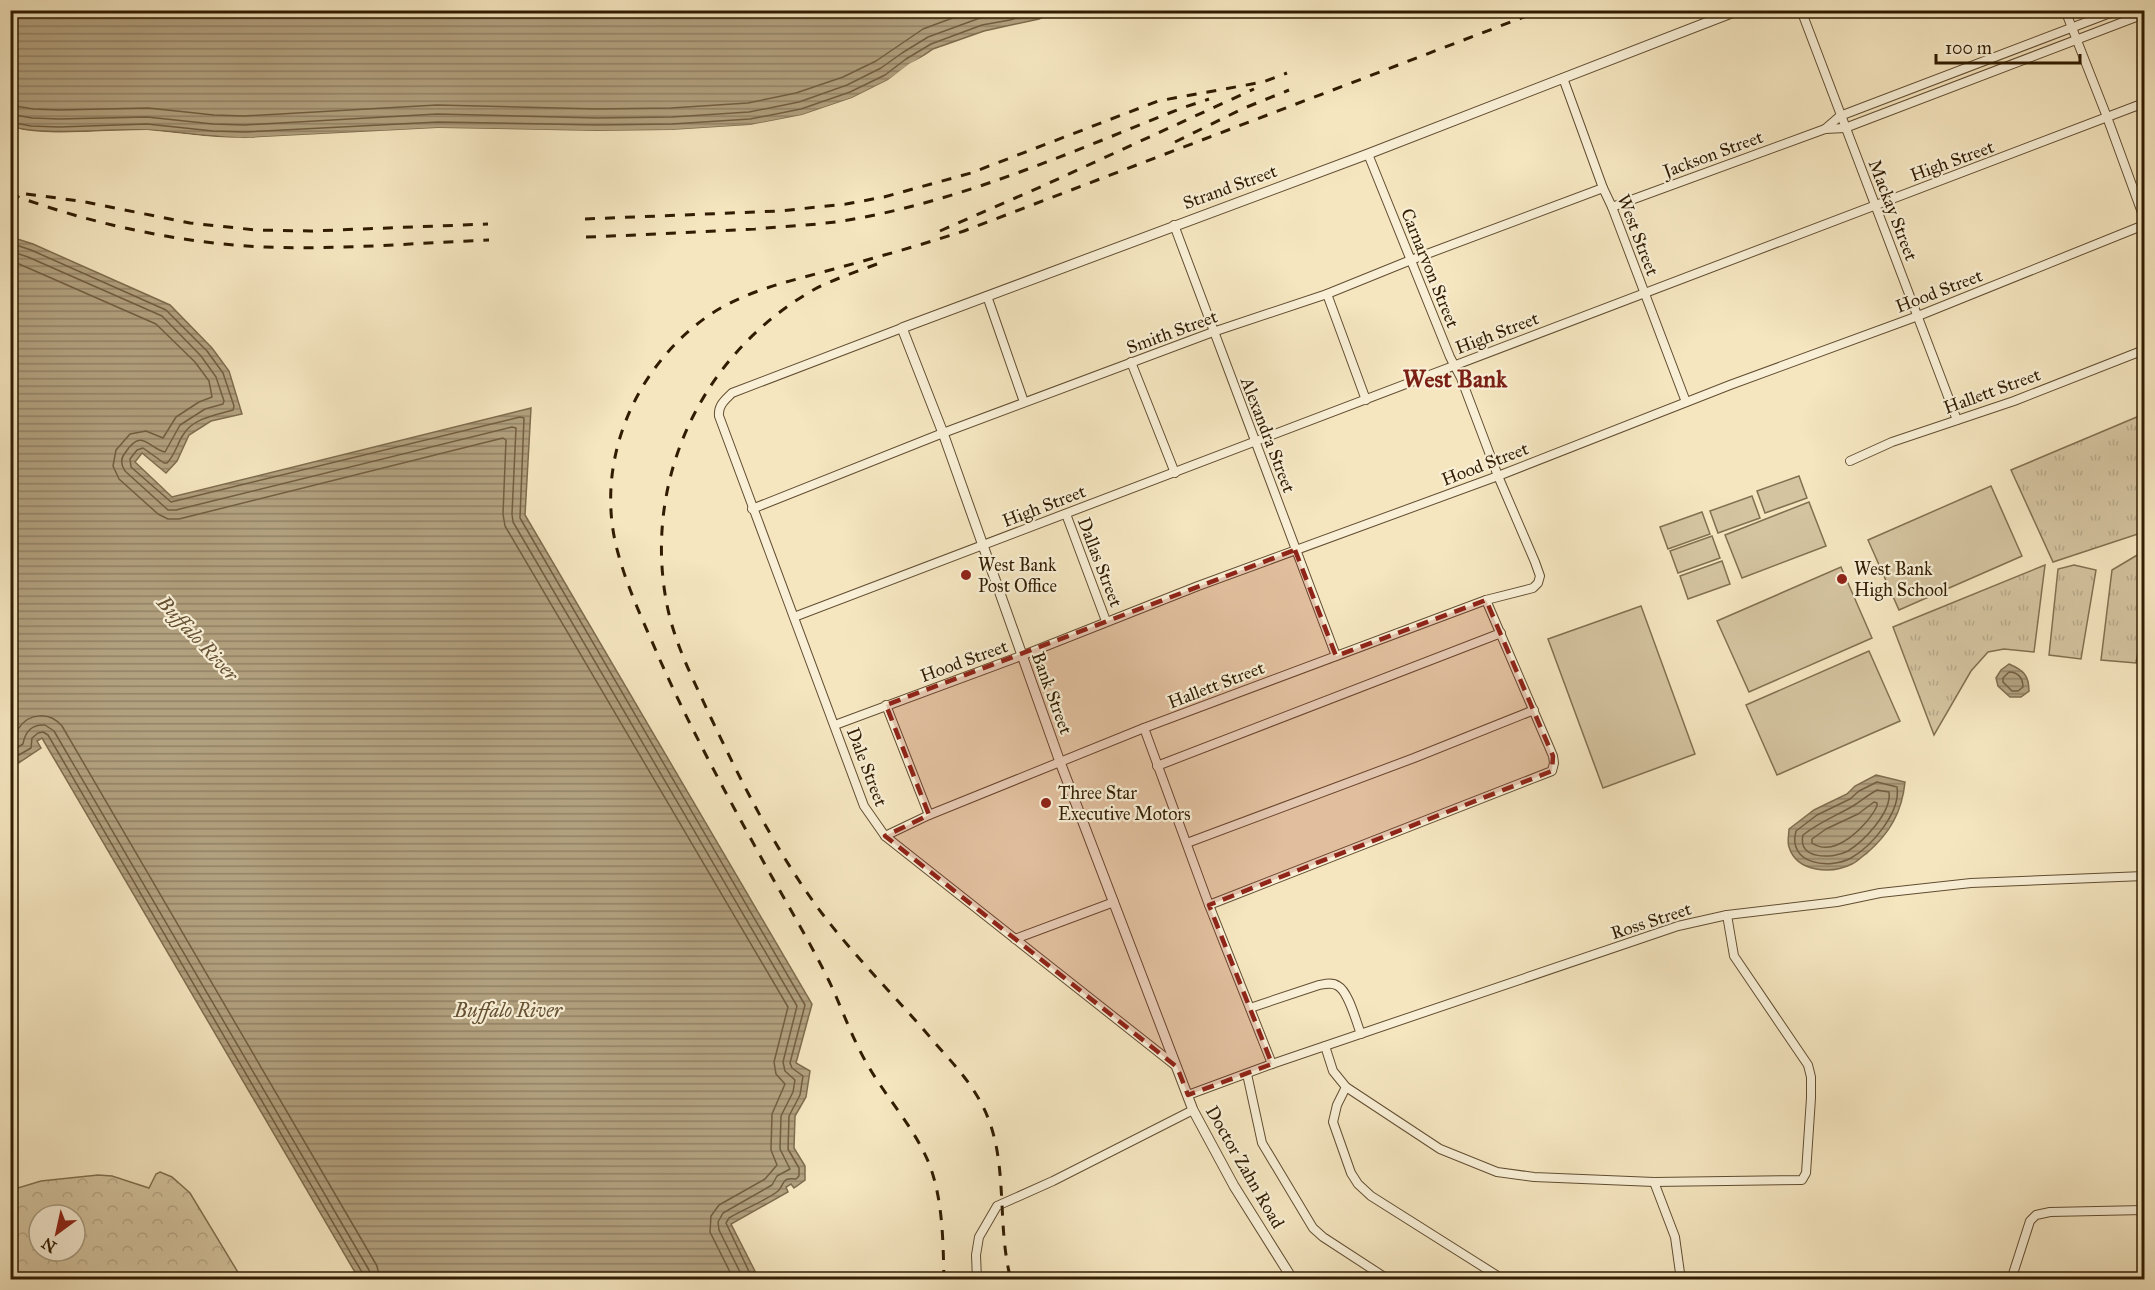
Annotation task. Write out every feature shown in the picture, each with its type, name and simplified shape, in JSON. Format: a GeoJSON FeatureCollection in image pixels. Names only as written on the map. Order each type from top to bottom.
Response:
{"type":"FeatureCollection","features":[{"type":"Feature","properties":{"kind":"street","name":"Strand Street"},"geometry":{"type":"LineString","coordinates":[[732,393],[1368,154],[1739,10]]}},
{"type":"Feature","properties":{"kind":"street","name":"Mackay Street"},"geometry":{"type":"LineString","coordinates":[[1801,10],[1958,420]]}},
{"type":"Feature","properties":{"kind":"street"},"geometry":{"type":"LineString","coordinates":[[2065,10],[2145,218]]}},
{"type":"Feature","properties":{"kind":"street","name":"Jackson Street"},"geometry":{"type":"LineString","coordinates":[[1825,129],[1840,116],[2118,10]]}},
{"type":"Feature","properties":{"kind":"street","name":"Jackson Street"},"geometry":{"type":"LineString","coordinates":[[1612,207],[1825,129],[1845,128],[2145,14]]}},
{"type":"Feature","properties":{"kind":"street","name":"West Street"},"geometry":{"type":"LineString","coordinates":[[1563,78],[1686,402]]}},
{"type":"Feature","properties":{"kind":"street","name":"High Street"},"geometry":{"type":"LineString","coordinates":[[794,618],[2145,103]]}},
{"type":"Feature","properties":{"kind":"street","name":"Carnarvon Street"},"geometry":{"type":"LineString","coordinates":[[1368,154],[1498,476],[1534,559]]}},
{"type":"Feature","properties":{"kind":"street","name":"Smith Street"},"geometry":{"type":"LineString","coordinates":[[752,509],[1024,402],[1213,332],[1327,294],[1603,188]]}},
{"type":"Feature","properties":{"kind":"street","name":"Alexandra Street"},"geometry":{"type":"LineString","coordinates":[[1174,225],[1336,656]]}},
{"type":"Feature","properties":{"kind":"street","name":"Hood Street"},"geometry":{"type":"LineString","coordinates":[[835,725],[1918,316],[2145,225]]}},
{"type":"Feature","properties":{"kind":"street"},"geometry":{"type":"LineString","coordinates":[[1327,294],[1366,400]]}},
{"type":"Feature","properties":{"kind":"street"},"geometry":{"type":"LineString","coordinates":[[987,296],[1024,402]]}},
{"type":"Feature","properties":{"kind":"street","name":"Bank Street"},"geometry":{"type":"LineString","coordinates":[[902,328],[943,433],[1060,762],[1178,1067]]}},
{"type":"Feature","properties":{"kind":"street","name":"Hallett Street"},"geometry":{"type":"LineString","coordinates":[[1850,461],[1892,442],[2014,401],[2145,350]]}},
{"type":"Feature","properties":{"kind":"street"},"geometry":{"type":"LineString","coordinates":[[1131,362],[1174,473]]}},
{"type":"Feature","properties":{"kind":"street","name":"Dale Street"},"geometry":{"type":"LineString","coordinates":[[732,393],[721,405],[719,416],[864,806],[885,836],[1178,1067]]}},
{"type":"Feature","properties":{"kind":"street","name":"Dallas Street"},"geometry":{"type":"LineString","coordinates":[[1066,514],[1106,621]]}},
{"type":"Feature","properties":{"kind":"street","name":"Hallett Street"},"geometry":{"type":"LineString","coordinates":[[885,836],[929,815],[1144,728],[1486,600],[1536,586],[1540,578],[1534,559]]}},
{"type":"Feature","properties":{"kind":"street"},"geometry":{"type":"LineString","coordinates":[[1209,905],[1551,772],[1554,759],[1486,600]]}},
{"type":"Feature","properties":{"kind":"street"},"geometry":{"type":"LineString","coordinates":[[1157,766],[1501,633]]}},
{"type":"Feature","properties":{"kind":"street"},"geometry":{"type":"LineString","coordinates":[[886,705],[929,815]]}},
{"type":"Feature","properties":{"kind":"street"},"geometry":{"type":"LineString","coordinates":[[1187,843],[1414,758],[1534,710]]}},
{"type":"Feature","properties":{"kind":"street"},"geometry":{"type":"LineString","coordinates":[[1144,728],[1209,905],[1272,1064]]}},
{"type":"Feature","properties":{"kind":"street","name":"Ross Street"},"geometry":{"type":"LineString","coordinates":[[1188,1095],[1272,1064],[1678,926],[1727,915],[1837,902],[1880,893],[1971,883],[2145,876]]}},
{"type":"Feature","properties":{"kind":"street"},"geometry":{"type":"LineString","coordinates":[[1015,939],[1114,902]]}},
{"type":"Feature","properties":{"kind":"street"},"geometry":{"type":"LineString","coordinates":[[1326,1046],[1333,1071],[1346,1087],[1440,1149],[1497,1172],[1534,1177],[1654,1182],[1799,1181],[1805,1176],[1811,1098],[1811,1077],[1808,1065],[1734,956],[1727,915]]}},
{"type":"Feature","properties":{"kind":"street"},"geometry":{"type":"LineString","coordinates":[[1250,1008],[1330,983],[1339,986],[1345,993],[1360,1034]]}},
{"type":"Feature","properties":{"kind":"street","name":"Doctor Zahn Road"},"geometry":{"type":"LineString","coordinates":[[1178,1067],[1193,1110],[1234,1186],[1293,1280]]}},
{"type":"Feature","properties":{"kind":"street"},"geometry":{"type":"LineString","coordinates":[[1247,1074],[1262,1143],[1313,1227],[1323,1237],[1389,1280]]}},
{"type":"Feature","properties":{"kind":"street"},"geometry":{"type":"LineString","coordinates":[[1346,1087],[1337,1105],[1334,1122],[1351,1173],[1358,1184],[1371,1197],[1504,1280]]}},
{"type":"Feature","properties":{"kind":"street"},"geometry":{"type":"LineString","coordinates":[[977,1280],[976,1255],[979,1238],[997,1206],[1053,1181],[1193,1110]]}},
{"type":"Feature","properties":{"kind":"street"},"geometry":{"type":"LineString","coordinates":[[1654,1182],[1675,1236],[1681,1280]]}},
{"type":"Feature","properties":{"kind":"street"},"geometry":{"type":"LineString","coordinates":[[2011,1280],[2027,1226],[2036,1215],[2050,1212],[2145,1210]]}},
{"type":"Feature","properties":{"kind":"highlighted area"},"geometry":{"type":"Polygon","coordinates":[[[1295,550],[1336,656],[1486,600],[1553,756],[1552,771],[1209,905],[1272,1064],[1188,1095],[1177,1067],[885,836],[929,815],[886,705],[1295,550]]]}},
{"type":"Feature","properties":{"kind":"green space"},"geometry":{"type":"Polygon","coordinates":[[[2144,414],[2144,532],[2053,562],[2011,470],[2144,414]]]}},
{"type":"Feature","properties":{"kind":"green space"},"geometry":{"type":"Polygon","coordinates":[[[1799,476],[1807,498],[1765,513],[1757,491],[1799,476]]]}},
{"type":"Feature","properties":{"kind":"green space"},"geometry":{"type":"Polygon","coordinates":[[[1991,486],[2022,556],[1899,610],[1868,540],[1991,486]]]}},
{"type":"Feature","properties":{"kind":"green space"},"geometry":{"type":"Polygon","coordinates":[[[1752,496],[1760,518],[1718,533],[1710,511],[1752,496]]]}},
{"type":"Feature","properties":{"kind":"green space"},"geometry":{"type":"Polygon","coordinates":[[[1809,502],[1826,546],[1742,578],[1725,535],[1809,502]]]}},
{"type":"Feature","properties":{"kind":"green space"},"geometry":{"type":"Polygon","coordinates":[[[1702,512],[1710,534],[1668,549],[1660,527],[1702,512]]]}},
{"type":"Feature","properties":{"kind":"green space"},"geometry":{"type":"Polygon","coordinates":[[[1712,536],[1720,558],[1678,573],[1670,551],[1712,536]]]}},
{"type":"Feature","properties":{"kind":"green space"},"geometry":{"type":"Polygon","coordinates":[[[2139,554],[2144,595],[2136,663],[2101,660],[2112,570],[2139,554]]]}},
{"type":"Feature","properties":{"kind":"green space"},"geometry":{"type":"Polygon","coordinates":[[[1722,561],[1730,584],[1688,599],[1680,576],[1722,561]]]}},
{"type":"Feature","properties":{"kind":"green space"},"geometry":{"type":"Polygon","coordinates":[[[2045,565],[2034,652],[2004,649],[1988,652],[1971,671],[1934,735],[1893,627],[2045,565]]]}},
{"type":"Feature","properties":{"kind":"green space"},"geometry":{"type":"Polygon","coordinates":[[[2074,565],[2096,570],[2081,659],[2049,655],[2058,569],[2074,565]]]}},
{"type":"Feature","properties":{"kind":"green space"},"geometry":{"type":"Polygon","coordinates":[[[1841,567],[1872,638],[1749,692],[1717,621],[1841,567]]]}},
{"type":"Feature","properties":{"kind":"green space"},"geometry":{"type":"Polygon","coordinates":[[[1641,606],[1695,754],[1603,788],[1548,639],[1641,606]]]}},
{"type":"Feature","properties":{"kind":"green space"},"geometry":{"type":"Polygon","coordinates":[[[1869,651],[1900,721],[1777,775],[1746,705],[1869,651]]]}},
{"type":"Feature","properties":{"kind":"green space"},"geometry":{"type":"Polygon","coordinates":[[[160,1172],[172,1177],[190,1193],[242,1279],[11,1279],[11,1190],[41,1181],[98,1175],[112,1176],[149,1188],[156,1174],[160,1172]]]}},
{"type":"Feature","properties":{"kind":"water"},"geometry":{"type":"Polygon","coordinates":[[[11,11],[1056,11],[1039,19],[984,31],[933,49],[888,80],[852,98],[802,115],[750,125],[672,130],[597,131],[438,128],[244,138],[148,130],[62,132],[11,127],[11,11]]]}},
{"type":"Feature","properties":{"kind":"water","name":"Buffalo River"},"geometry":{"type":"Polygon","coordinates":[[[11,237],[33,244],[170,305],[212,348],[229,371],[242,414],[211,421],[189,435],[177,461],[166,473],[142,453],[135,462],[172,497],[531,408],[525,515],[812,1004],[796,1063],[810,1071],[806,1097],[795,1116],[794,1148],[805,1166],[805,1180],[794,1188],[791,1184],[786,1187],[788,1192],[731,1224],[759,1279],[359,1279],[42,738],[37,741],[41,748],[11,768],[11,237]]]}},
{"type":"Feature","properties":{"kind":"water"},"geometry":{"type":"Polygon","coordinates":[[[2009,664],[2018,668],[2028,681],[2029,691],[2021,697],[2010,697],[1998,686],[1996,678],[2009,664]]]}},
{"type":"Feature","properties":{"kind":"water"},"geometry":{"type":"Polygon","coordinates":[[[1876,775],[1905,782],[1898,812],[1882,838],[1858,860],[1844,867],[1816,869],[1799,862],[1789,847],[1789,829],[1814,810],[1847,794],[1855,786],[1876,775]]]}},
{"type":"Feature","properties":{"kind":"pier"},"geometry":{"type":"Polygon","coordinates":[[[941,47],[943,49],[911,66],[889,83],[853,100],[803,118],[751,128],[672,133],[597,134],[438,131],[244,141],[147,133],[30,135],[10,130],[11,127],[31,132],[59,133],[147,130],[244,138],[438,128],[597,131],[672,130],[750,125],[802,115],[852,98],[888,80],[909,64],[941,47]]]}},
{"type":"Feature","properties":{"kind":"railway"},"geometry":{"type":"LineString","coordinates":[[944,1280],[940,1208],[930,1166],[910,1128],[864,1058],[823,968],[712,766],[672,687],[627,580],[618,553],[612,519],[611,486],[616,453],[626,421],[640,390],[659,362],[682,337],[708,316],[738,299],[785,282],[964,231],[1542,10]]}},
{"type":"Feature","properties":{"kind":"railway"},"geometry":{"type":"LineString","coordinates":[[585,219],[780,211],[846,204],[884,197],[971,173],[1158,101],[1263,82],[1287,73]]}},
{"type":"Feature","properties":{"kind":"railway"},"geometry":{"type":"LineString","coordinates":[[940,231],[1254,89]]}},
{"type":"Feature","properties":{"kind":"railway"},"geometry":{"type":"LineString","coordinates":[[1175,142],[1242,109],[1289,90]]}},
{"type":"Feature","properties":{"kind":"railway"},"geometry":{"type":"LineString","coordinates":[[586,237],[804,225],[842,221],[896,210],[1021,172],[1209,99]]}},
{"type":"Feature","properties":{"kind":"railway"},"geometry":{"type":"LineString","coordinates":[[10,194],[104,223],[168,236],[233,245],[321,248],[489,240]]}},
{"type":"Feature","properties":{"kind":"railway"},"geometry":{"type":"LineString","coordinates":[[26,194],[80,201],[190,223],[256,230],[311,231],[488,224]]}},
{"type":"Feature","properties":{"kind":"railway"},"geometry":{"type":"LineString","coordinates":[[877,264],[815,289],[775,315],[741,347],[712,383],[690,423],[673,466],[664,511],[662,558],[667,605],[680,649],[711,718],[756,808],[794,873],[822,914],[853,952],[953,1063],[980,1101],[990,1122],[996,1144],[1006,1257],[1011,1280]]}},
{"type":"Feature","properties":{"kind":"place","name":"West Bank Post Office"},"geometry":{"type":"Point","coordinates":[966,575]}},
{"type":"Feature","properties":{"kind":"place","name":"West Bank High School"},"geometry":{"type":"Point","coordinates":[1842,579]}},
{"type":"Feature","properties":{"kind":"place","name":"Three Star Executive Motors"},"geometry":{"type":"Point","coordinates":[1046,803]}},
{"type":"Feature","properties":{"kind":"district","name":"West Bank"},"geometry":{"type":"Point","coordinates":[1455,379]}}]}
